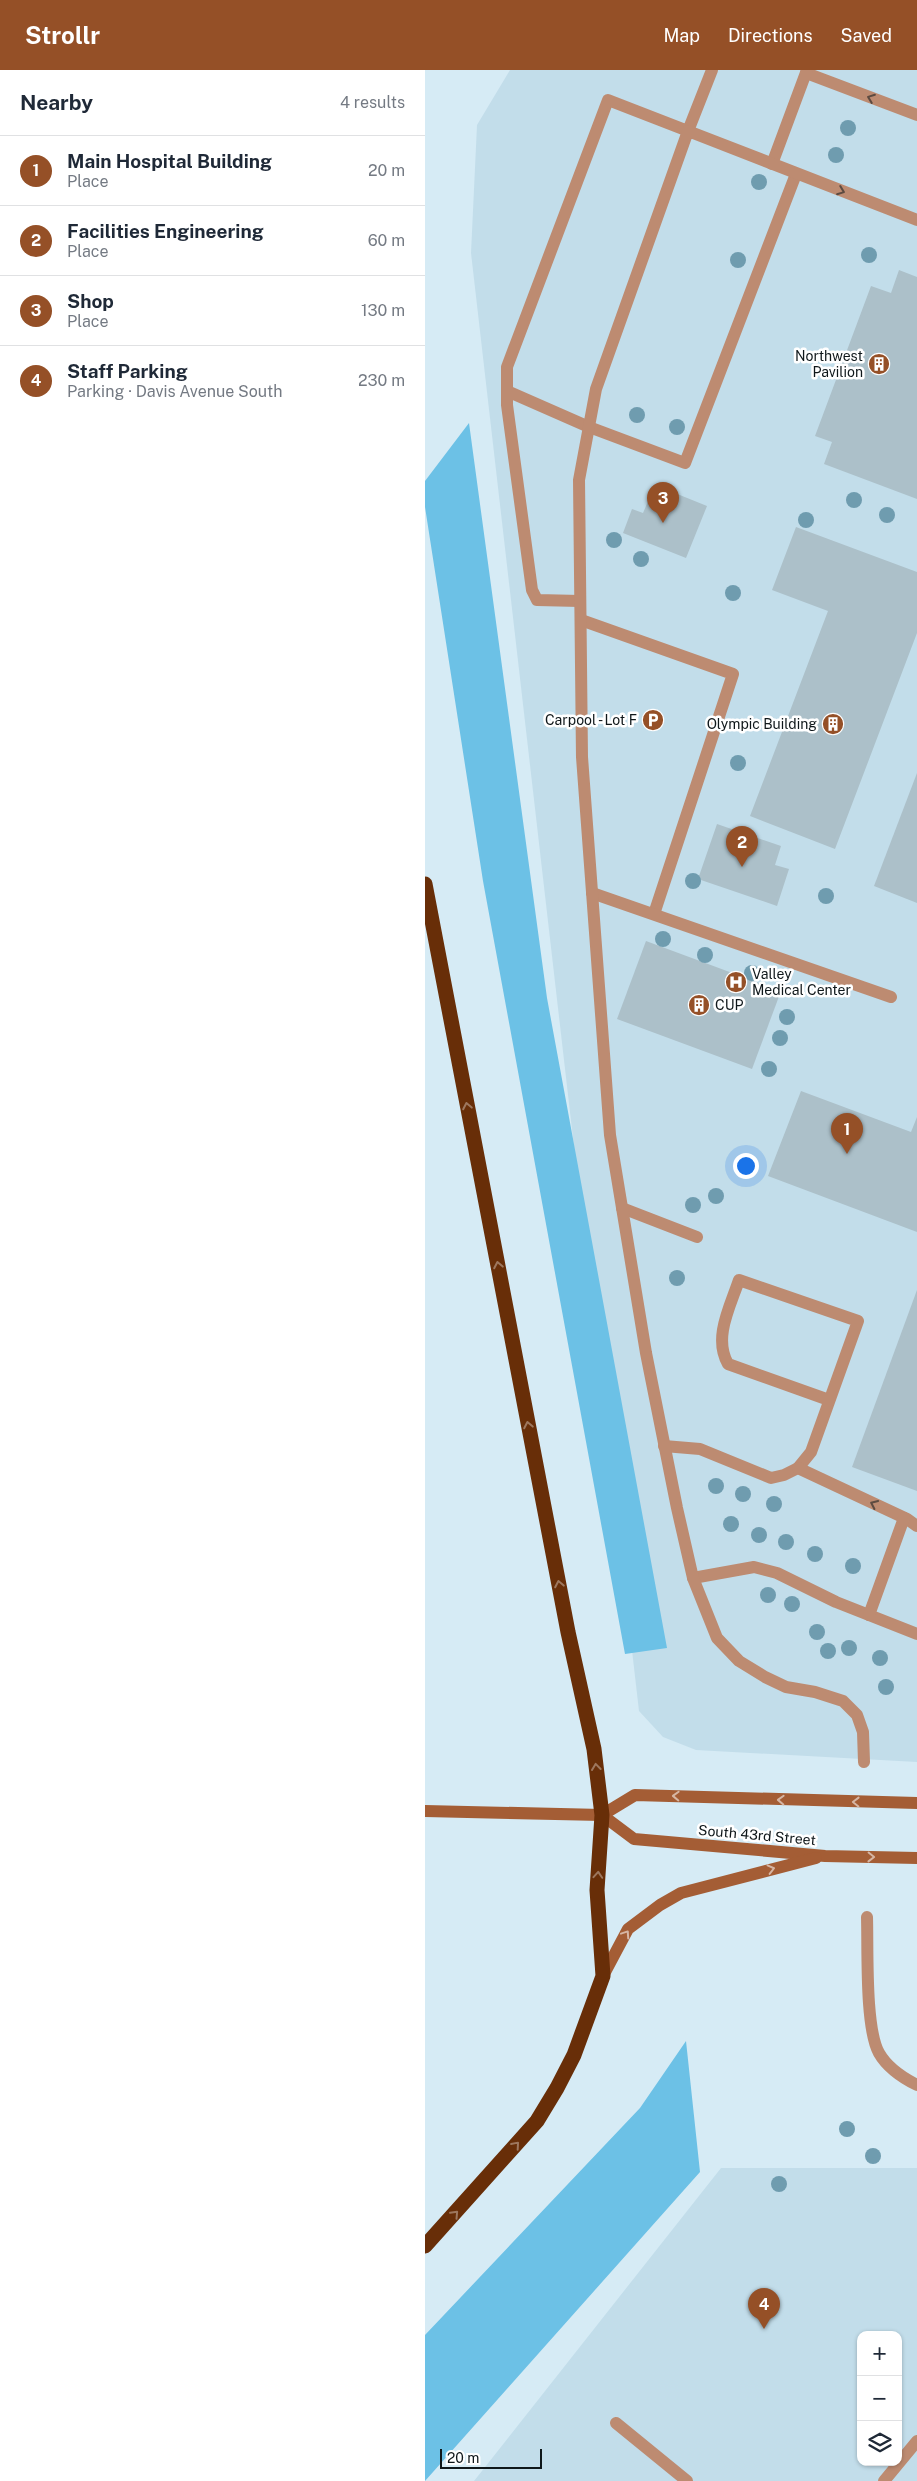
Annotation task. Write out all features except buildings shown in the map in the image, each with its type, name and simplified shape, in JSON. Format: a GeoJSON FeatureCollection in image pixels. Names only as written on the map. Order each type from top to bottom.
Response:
{"type":"FeatureCollection","features":[{"type":"Feature","properties":{"kind":"highway"},"geometry":{"type":"LineString","coordinates":[[425,884],[568,1632],[594,1749],[602,1815],[597,1890],[603,1976],[574,2055],[557,2088],[537,2120],[425,2246]]}},
{"type":"Feature","properties":{"kind":"main road"},"geometry":{"type":"LineString","coordinates":[[425,1811],[602,1815],[635,1795],[917,1803]]}},
{"type":"Feature","properties":{"kind":"main road","name":"South 43rd Street"},"geometry":{"type":"LineString","coordinates":[[602,1815],[634,1839],[825,1856],[917,1858]]}},
{"type":"Feature","properties":{"kind":"main road"},"geometry":{"type":"LineString","coordinates":[[603,1976],[628,1929],[660,1904],[681,1892],[825,1856]]}},
{"type":"Feature","properties":{"kind":"street"},"geometry":{"type":"LineString","coordinates":[[712,70],[688,131],[596,389],[579,480],[582,757],[610,1135],[646,1353],[664,1446],[693,1578],[717,1638],[739,1661],[786,1687],[815,1692],[843,1700],[857,1715],[863,1732],[864,1762]]}},
{"type":"Feature","properties":{"kind":"street"},"geometry":{"type":"LineString","coordinates":[[772,164],[806,71],[917,115]]}},
{"type":"Feature","properties":{"kind":"street"},"geometry":{"type":"LineString","coordinates":[[580,601],[537,600],[532,590],[507,391],[507,367],[608,100],[917,220]]}},
{"type":"Feature","properties":{"kind":"street"},"geometry":{"type":"LineString","coordinates":[[507,391],[589,427],[685,463],[796,174]]}},
{"type":"Feature","properties":{"kind":"street"},"geometry":{"type":"LineString","coordinates":[[581,620],[733,674],[654,914]]}},
{"type":"Feature","properties":{"kind":"street"},"geometry":{"type":"LineString","coordinates":[[592,893],[891,997]]}},
{"type":"Feature","properties":{"kind":"street"},"geometry":{"type":"LineString","coordinates":[[622,1208],[697,1237]]}},
{"type":"Feature","properties":{"kind":"street"},"geometry":{"type":"LineString","coordinates":[[664,1446],[700,1449],[771,1478],[784,1475],[798,1468],[811,1452],[858,1321],[739,1280],[722,1333],[721,1352],[728,1364],[829,1400]]}},
{"type":"Feature","properties":{"kind":"street"},"geometry":{"type":"LineString","coordinates":[[798,1468],[917,1526]]}},
{"type":"Feature","properties":{"kind":"street"},"geometry":{"type":"LineString","coordinates":[[869,1615],[904,1518]]}},
{"type":"Feature","properties":{"kind":"street"},"geometry":{"type":"LineString","coordinates":[[693,1578],[754,1567],[777,1573],[869,1615],[917,1634]]}},
{"type":"Feature","properties":{"kind":"street"},"geometry":{"type":"LineString","coordinates":[[867,1917],[871,2029],[880,2054],[901,2076],[917,2085]]}},
{"type":"Feature","properties":{"kind":"street"},"geometry":{"type":"LineString","coordinates":[[616,2422],[687,2481]]}},
{"type":"Feature","properties":{"kind":"street"},"geometry":{"type":"LineString","coordinates":[[885,2481],[917,2441]]}},
{"type":"Feature","properties":{"kind":"shaded area","name":"Valley Medical Center"},"geometry":{"type":"Polygon","coordinates":[[[510,70],[917,70],[917,1762],[696,1750],[663,1737],[639,1711],[471,253],[477,125],[510,70]]]}},
{"type":"Feature","properties":{"kind":"shaded area"},"geometry":{"type":"Polygon","coordinates":[[[469,423],[547,998],[667,1648],[625,1654],[483,881],[425,507],[425,481],[469,423]]]}},
{"type":"Feature","properties":{"kind":"shaded area"},"geometry":{"type":"Polygon","coordinates":[[[686,2041],[700,2172],[425,2481],[425,2335],[640,2108],[686,2041]]]}},
{"type":"Feature","properties":{"kind":"shaded area"},"geometry":{"type":"Polygon","coordinates":[[[721,2168],[917,2168],[917,2481],[474,2481],[721,2168]]]}},
{"type":"Feature","properties":{"kind":"place","name":"Northwest Pavilion"},"geometry":{"type":"Point","coordinates":[879,364]}},
{"type":"Feature","properties":{"kind":"place","name":"Shop"},"geometry":{"type":"Point","coordinates":[663,523]}},
{"type":"Feature","properties":{"kind":"place","name":"Carpool - Lot F"},"geometry":{"type":"Point","coordinates":[653,720]}},
{"type":"Feature","properties":{"kind":"place","name":"Olympic Building"},"geometry":{"type":"Point","coordinates":[833,724]}},
{"type":"Feature","properties":{"kind":"place","name":"Facilities Engineering"},"geometry":{"type":"Point","coordinates":[742,867]}},
{"type":"Feature","properties":{"kind":"place","name":"Valley Medical Center"},"geometry":{"type":"Point","coordinates":[736,982]}},
{"type":"Feature","properties":{"kind":"place","name":"CUP"},"geometry":{"type":"Point","coordinates":[699,1005]}},
{"type":"Feature","properties":{"kind":"place","name":"Main Hospital Building"},"geometry":{"type":"Point","coordinates":[847,1154]}},
{"type":"Feature","properties":{"kind":"place","name":"Staff Parking"},"geometry":{"type":"Point","coordinates":[764,2329]}}]}
